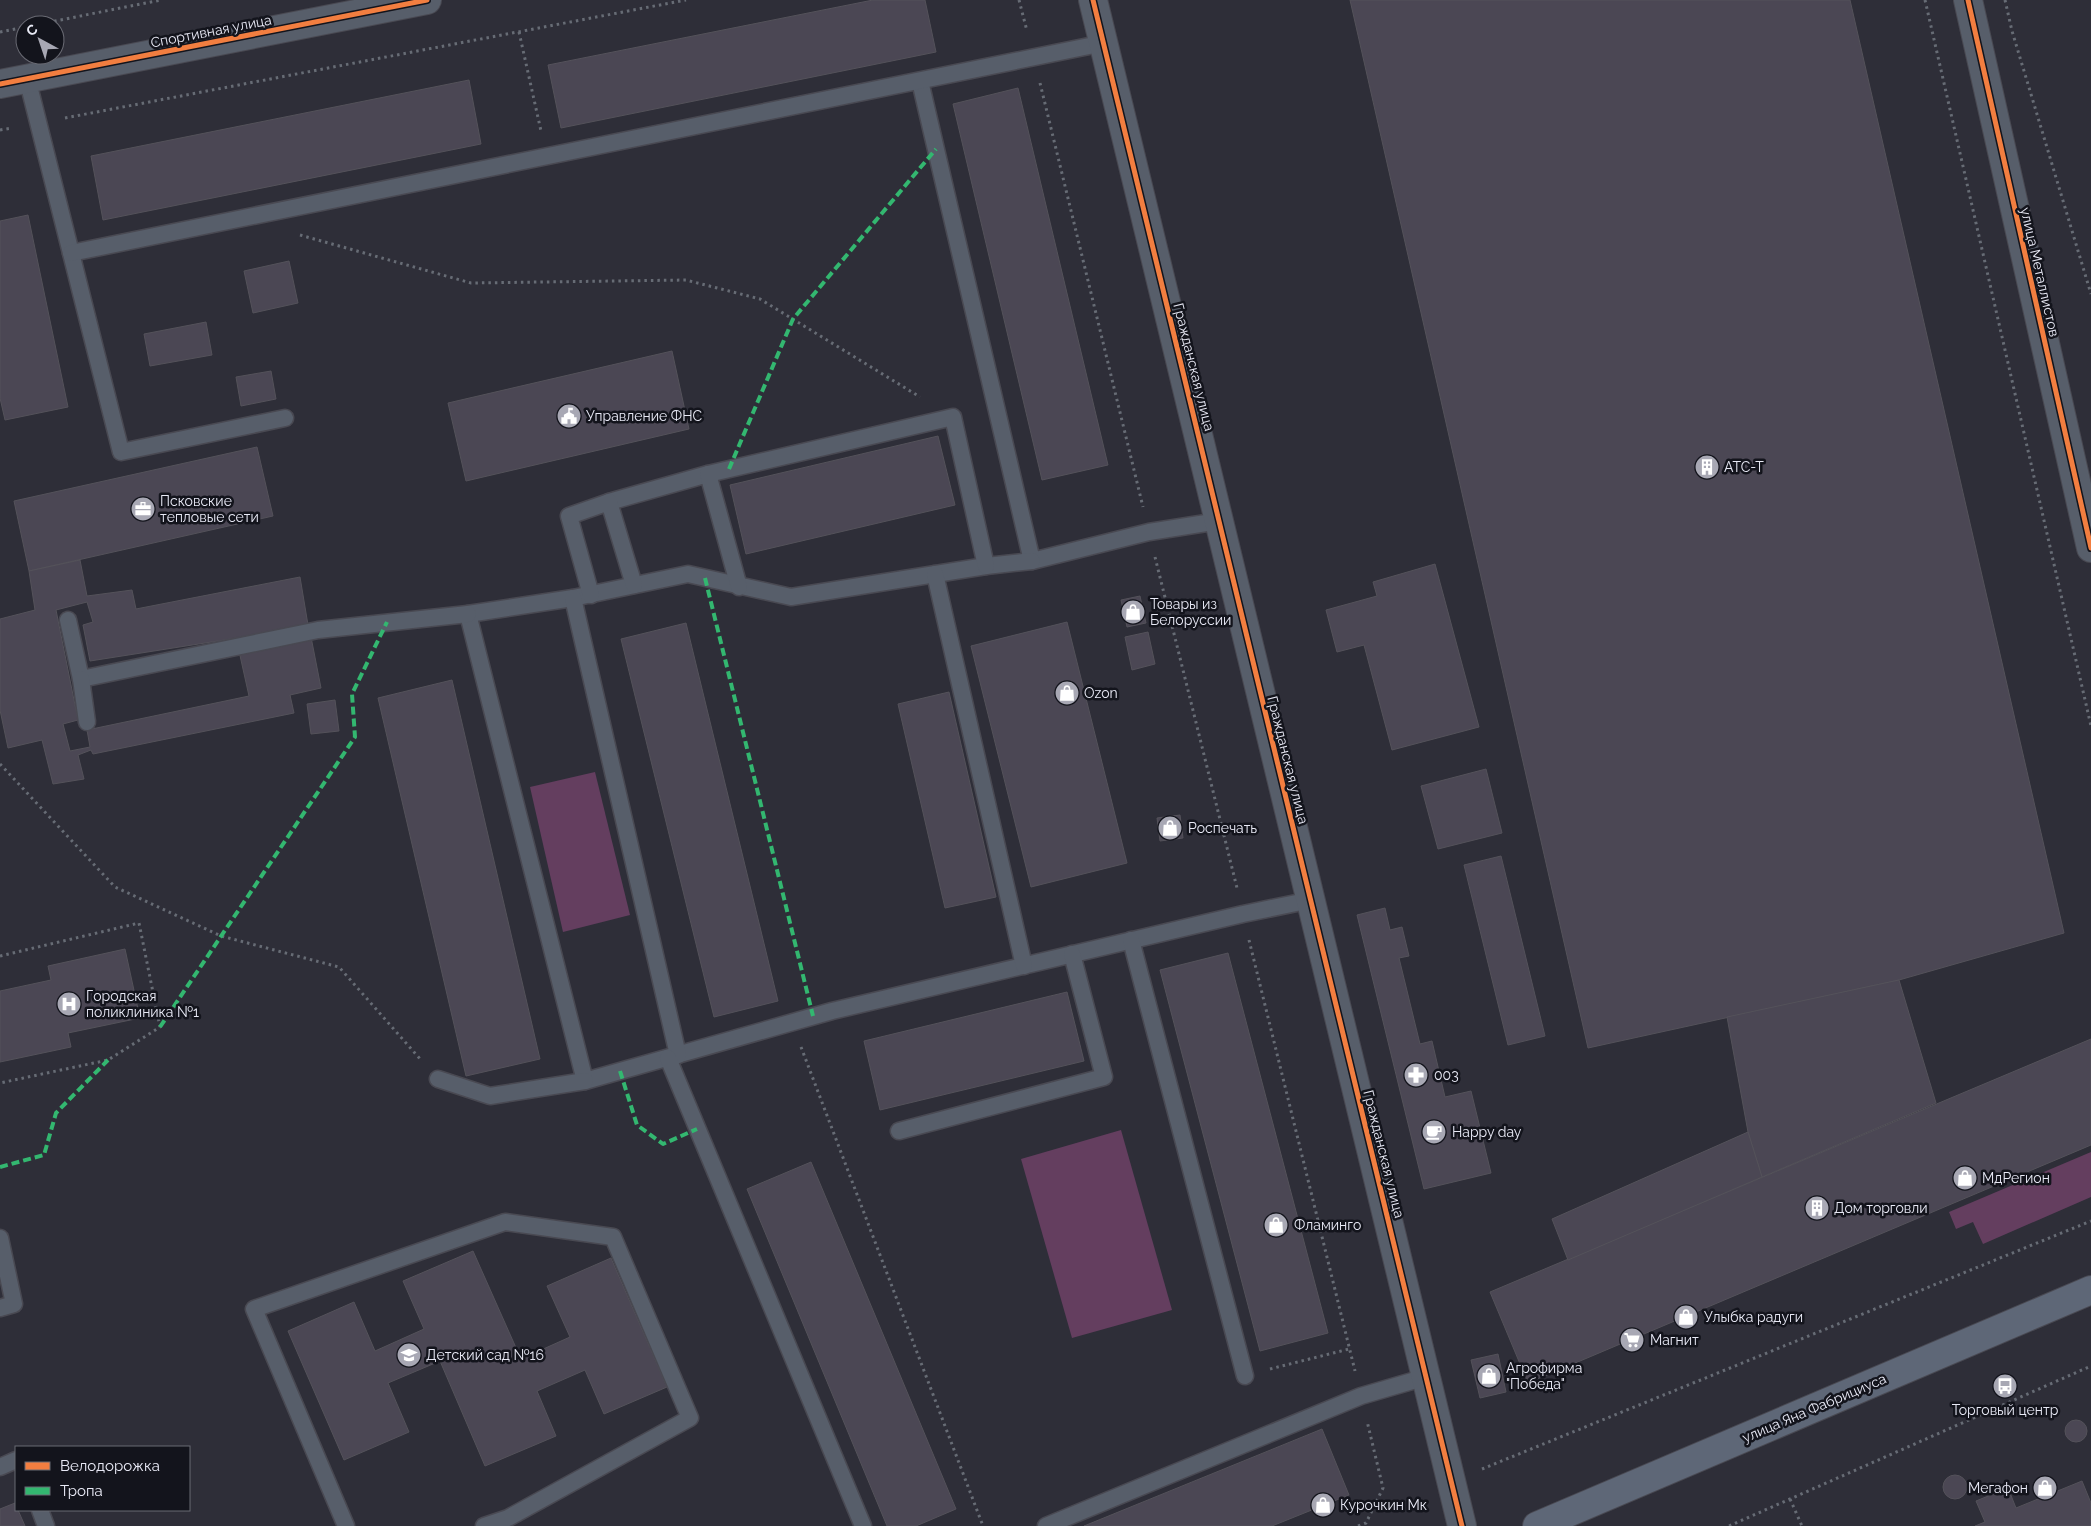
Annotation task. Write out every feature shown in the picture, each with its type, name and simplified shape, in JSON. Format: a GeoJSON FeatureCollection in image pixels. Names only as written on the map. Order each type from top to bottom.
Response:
{"type":"FeatureCollection","features":[{"type":"Feature","properties":{"kind":"main road","name":"улица Яна Фабрициуса"},"geometry":{"type":"LineString","coordinates":[[1537,1526],[2091,1290]]}},
{"type":"Feature","properties":{"kind":"street","name":"Спортивная улица"},"geometry":{"type":"LineString","coordinates":[[0,84],[427,0]]}},
{"type":"Feature","properties":{"kind":"street","name":"Гражданская улица"},"geometry":{"type":"LineString","coordinates":[[1094,0],[1462,1526]]}},
{"type":"Feature","properties":{"kind":"street","name":"улица Металлистов"},"geometry":{"type":"LineString","coordinates":[[1968,0],[2091,548]]}},
{"type":"Feature","properties":{"kind":"lane"},"geometry":{"type":"LineString","coordinates":[[71,253],[1104,43]]}},
{"type":"Feature","properties":{"kind":"lane"},"geometry":{"type":"LineString","coordinates":[[27,78],[121,452],[285,418]]}},
{"type":"Feature","properties":{"kind":"lane"},"geometry":{"type":"LineString","coordinates":[[920,81],[1032,561]]}},
{"type":"Feature","properties":{"kind":"lane"},"geometry":{"type":"LineString","coordinates":[[591,595],[569,516],[609,502],[708,474],[953,417],[986,566]]}},
{"type":"Feature","properties":{"kind":"lane"},"geometry":{"type":"LineString","coordinates":[[708,474],[739,587]]}},
{"type":"Feature","properties":{"kind":"lane"},"geometry":{"type":"LineString","coordinates":[[609,502],[634,585]]}},
{"type":"Feature","properties":{"kind":"lane"},"geometry":{"type":"LineString","coordinates":[[81,679],[318,630],[468,614],[591,595],[688,574],[739,587],[791,597],[986,566],[1032,561],[1150,532],[1219,521]]}},
{"type":"Feature","properties":{"kind":"lane"},"geometry":{"type":"LineString","coordinates":[[936,574],[1024,966]]}},
{"type":"Feature","properties":{"kind":"lane"},"geometry":{"type":"LineString","coordinates":[[573,598],[673,1056],[863,1526]]}},
{"type":"Feature","properties":{"kind":"lane"},"geometry":{"type":"LineString","coordinates":[[468,614],[584,1082]]}},
{"type":"Feature","properties":{"kind":"lane"},"geometry":{"type":"LineString","coordinates":[[68,620],[81,679],[87,722]]}},
{"type":"Feature","properties":{"kind":"lane"},"geometry":{"type":"LineString","coordinates":[[438,1079],[490,1096],[584,1082],[792,1022],[1131,940],[1311,900]]}},
{"type":"Feature","properties":{"kind":"lane"},"geometry":{"type":"LineString","coordinates":[[1131,940],[1245,1376]]}},
{"type":"Feature","properties":{"kind":"lane"},"geometry":{"type":"LineString","coordinates":[[899,1131],[1104,1077],[1072,954]]}},
{"type":"Feature","properties":{"kind":"lane"},"geometry":{"type":"LineString","coordinates":[[346,1526],[254,1309],[505,1222],[613,1238],[690,1418],[510,1522],[484,1526]]}},
{"type":"Feature","properties":{"kind":"lane"},"geometry":{"type":"LineString","coordinates":[[0,1238],[14,1304],[0,1308]]}},
{"type":"Feature","properties":{"kind":"lane"},"geometry":{"type":"LineString","coordinates":[[1046,1526],[1361,1396],[1426,1377]]}},
{"type":"Feature","properties":{"kind":"lane"},"geometry":{"type":"LineString","coordinates":[[0,1467],[15,1460]]}},
{"type":"Feature","properties":{"kind":"lane"},"geometry":{"type":"LineString","coordinates":[[40,1511],[46,1526]]}},
{"type":"Feature","properties":{"kind":"path"},"geometry":{"type":"LineString","coordinates":[[65,19],[161,0]]}},
{"type":"Feature","properties":{"kind":"path"},"geometry":{"type":"LineString","coordinates":[[0,130],[686,0]]}},
{"type":"Feature","properties":{"kind":"path"},"geometry":{"type":"LineString","coordinates":[[1019,0],[1383,1488],[1366,1523],[1358,1526]]}},
{"type":"Feature","properties":{"kind":"path"},"geometry":{"type":"LineString","coordinates":[[1925,0],[2091,726]]}},
{"type":"Feature","properties":{"kind":"path"},"geometry":{"type":"LineString","coordinates":[[2005,0],[2012,31],[2091,294]]}},
{"type":"Feature","properties":{"kind":"path"},"geometry":{"type":"LineString","coordinates":[[0,32],[15,29]]}},
{"type":"Feature","properties":{"kind":"path"},"geometry":{"type":"LineString","coordinates":[[518,32],[547,156]]}},
{"type":"Feature","properties":{"kind":"path"},"geometry":{"type":"LineString","coordinates":[[299,235],[471,282],[686,280],[760,299],[953,417]]}},
{"type":"Feature","properties":{"kind":"path"},"geometry":{"type":"LineString","coordinates":[[0,764],[115,887],[221,936],[339,967],[438,1079]]}},
{"type":"Feature","properties":{"kind":"path"},"geometry":{"type":"LineString","coordinates":[[0,956],[140,923],[160,1027],[108,1060],[0,1083]]}},
{"type":"Feature","properties":{"kind":"path"},"geometry":{"type":"LineString","coordinates":[[792,1022],[983,1526]]}},
{"type":"Feature","properties":{"kind":"path"},"geometry":{"type":"LineString","coordinates":[[1481,1470],[2091,1222]]}},
{"type":"Feature","properties":{"kind":"path"},"geometry":{"type":"LineString","coordinates":[[1245,1376],[1349,1349]]}},
{"type":"Feature","properties":{"kind":"path"},"geometry":{"type":"LineString","coordinates":[[1728,1526],[2091,1366]]}},
{"type":"Feature","properties":{"kind":"path"},"geometry":{"type":"LineString","coordinates":[[1790,1499],[1802,1526]]}},
{"type":"Feature","properties":{"kind":"shaded area"},"geometry":{"type":"Polygon","coordinates":[[[595,772],[630,915],[563,932],[530,787],[595,772]]]}},
{"type":"Feature","properties":{"kind":"shaded area"},"geometry":{"type":"Polygon","coordinates":[[[1121,1130],[1172,1310],[1072,1338],[1021,1159],[1121,1130]]]}},
{"type":"Feature","properties":{"kind":"shaded area"},"geometry":{"type":"Polygon","coordinates":[[[2091,1152],[2091,1197],[1983,1244],[1973,1222],[1956,1229],[1949,1212],[2091,1152]]]}},
{"type":"Feature","properties":{"kind":"building"},"geometry":{"type":"Polygon","coordinates":[[[873,0],[925,0],[936,52],[561,128],[548,65],[873,0]]]}},
{"type":"Feature","properties":{"kind":"building","name":"ATC-T"},"geometry":{"type":"Polygon","coordinates":[[[1350,0],[1850,0],[2064,933],[1899,980],[1588,1048],[1350,0]]]}},
{"type":"Feature","properties":{"kind":"building"},"geometry":{"type":"Polygon","coordinates":[[[469,80],[481,144],[103,220],[91,156],[469,80]]]}},
{"type":"Feature","properties":{"kind":"building"},"geometry":{"type":"Polygon","coordinates":[[[1018,88],[1108,465],[1042,480],[953,104],[1018,88]]]}},
{"type":"Feature","properties":{"kind":"building"},"geometry":{"type":"Polygon","coordinates":[[[28,215],[68,407],[5,420],[0,398],[0,221],[28,215]]]}},
{"type":"Feature","properties":{"kind":"building"},"geometry":{"type":"Polygon","coordinates":[[[289,261],[298,303],[253,313],[244,271],[289,261]]]}},
{"type":"Feature","properties":{"kind":"building"},"geometry":{"type":"Polygon","coordinates":[[[206,322],[212,355],[150,366],[144,334],[206,322]]]}},
{"type":"Feature","properties":{"kind":"building","name":"Управление ФНС"},"geometry":{"type":"Polygon","coordinates":[[[672,351],[689,429],[466,481],[448,403],[672,351]]]}},
{"type":"Feature","properties":{"kind":"building"},"geometry":{"type":"Polygon","coordinates":[[[271,371],[276,399],[241,406],[236,377],[271,371]]]}},
{"type":"Feature","properties":{"kind":"building"},"geometry":{"type":"Polygon","coordinates":[[[938,436],[955,505],[746,554],[730,485],[938,436]]]}},
{"type":"Feature","properties":{"kind":"building","name":"Псковские тепловые сети"},"geometry":{"type":"Polygon","coordinates":[[[257,447],[273,516],[29,571],[14,501],[257,447]]]}},
{"type":"Feature","properties":{"kind":"building"},"geometry":{"type":"Polygon","coordinates":[[[80,560],[87,596],[132,590],[136,609],[300,577],[308,625],[90,661],[83,625],[93,622],[87,602],[56,610],[78,720],[63,724],[70,751],[90,747],[87,730],[249,696],[239,651],[311,637],[321,688],[290,695],[294,713],[93,754],[91,750],[78,755],[84,779],[53,784],[42,740],[8,748],[0,710],[0,619],[35,610],[29,571],[80,560]]]}},
{"type":"Feature","properties":{"kind":"building"},"geometry":{"type":"Polygon","coordinates":[[[1435,564],[1479,727],[1392,750],[1364,645],[1337,652],[1326,610],[1377,596],[1373,582],[1435,564]]]}},
{"type":"Feature","properties":{"kind":"building","name":"Товары из Белоруссии"},"geometry":{"type":"Polygon","coordinates":[[[1140,596],[1146,623],[1127,627],[1121,600],[1140,596]]]}},
{"type":"Feature","properties":{"kind":"building"},"geometry":{"type":"Polygon","coordinates":[[[1067,622],[1127,863],[1031,887],[971,646],[1067,622]]]}},
{"type":"Feature","properties":{"kind":"building"},"geometry":{"type":"Polygon","coordinates":[[[686,623],[778,1001],[714,1017],[621,639],[686,623]]]}},
{"type":"Feature","properties":{"kind":"building"},"geometry":{"type":"Polygon","coordinates":[[[1148,632],[1155,664],[1132,670],[1125,637],[1148,632]]]}},
{"type":"Feature","properties":{"kind":"building"},"geometry":{"type":"Polygon","coordinates":[[[452,680],[540,1059],[466,1076],[378,698],[452,680]]]}},
{"type":"Feature","properties":{"kind":"building"},"geometry":{"type":"Polygon","coordinates":[[[949,692],[996,897],[945,908],[898,704],[949,692]]]}},
{"type":"Feature","properties":{"kind":"building"},"geometry":{"type":"Polygon","coordinates":[[[335,700],[339,731],[311,734],[307,704],[335,700]]]}},
{"type":"Feature","properties":{"kind":"building"},"geometry":{"type":"Polygon","coordinates":[[[1486,769],[1502,833],[1438,849],[1421,786],[1486,769]]]}},
{"type":"Feature","properties":{"kind":"building","name":"Роспечать"},"geometry":{"type":"Polygon","coordinates":[[[1180,815],[1183,838],[1160,841],[1157,818],[1180,815]]]}},
{"type":"Feature","properties":{"kind":"building"},"geometry":{"type":"Polygon","coordinates":[[[1501,856],[1545,1036],[1508,1045],[1464,865],[1501,856]]]}},
{"type":"Feature","properties":{"kind":"building"},"geometry":{"type":"Polygon","coordinates":[[[1385,908],[1390,930],[1402,927],[1409,956],[1399,958],[1420,1044],[1432,1041],[1445,1097],[1471,1091],[1491,1173],[1424,1189],[1357,915],[1385,908]]]}},
{"type":"Feature","properties":{"kind":"building","name":"Городская поликлиника №1"},"geometry":{"type":"Polygon","coordinates":[[[125,949],[140,1018],[68,1033],[71,1047],[0,1062],[0,991],[51,980],[48,966],[125,949]]]}},
{"type":"Feature","properties":{"kind":"building"},"geometry":{"type":"Polygon","coordinates":[[[1228,953],[1328,1333],[1260,1351],[1160,970],[1228,953]]]}},
{"type":"Feature","properties":{"kind":"building"},"geometry":{"type":"Polygon","coordinates":[[[1899,980],[1936,1103],[1762,1177],[1748,1132],[1727,1017],[1899,980]]]}},
{"type":"Feature","properties":{"kind":"building"},"geometry":{"type":"Polygon","coordinates":[[[1067,992],[1084,1061],[880,1110],[864,1041],[1067,992]]]}},
{"type":"Feature","properties":{"kind":"building","name":"Дом торговли"},"geometry":{"type":"Polygon","coordinates":[[[2091,1039],[2091,1145],[1528,1383],[1490,1292],[2091,1039]]]}},
{"type":"Feature","properties":{"kind":"building"},"geometry":{"type":"Polygon","coordinates":[[[1748,1132],[1762,1177],[1568,1260],[1552,1219],[1748,1132]]]}},
{"type":"Feature","properties":{"kind":"building"},"geometry":{"type":"Polygon","coordinates":[[[811,1162],[956,1509],[916,1526],[887,1526],[747,1189],[811,1162]]]}},
{"type":"Feature","properties":{"kind":"building","name":"Детский сад №16"},"geometry":{"type":"Polygon","coordinates":[[[473,1251],[521,1359],[570,1337],[547,1286],[611,1258],[667,1387],[604,1414],[585,1370],[537,1391],[556,1436],[485,1466],[440,1361],[388,1383],[409,1432],[344,1460],[288,1331],[354,1302],[375,1351],[424,1329],[403,1281],[473,1251]]]}},
{"type":"Feature","properties":{"kind":"building","name":"Агрофирма \"Победа\""},"geometry":{"type":"Polygon","coordinates":[[[1498,1354],[1506,1392],[1480,1398],[1471,1360],[1498,1354]]]}},
{"type":"Feature","properties":{"kind":"building"},"geometry":{"type":"Polygon","coordinates":[[[2076,1420],[2084,1423],[2087,1431],[2084,1439],[2076,1442],[2068,1439],[2065,1431],[2068,1423],[2076,1420]]]}},
{"type":"Feature","properties":{"kind":"building"},"geometry":{"type":"Polygon","coordinates":[[[1322,1429],[1349,1495],[1272,1526],[1084,1526],[1322,1429]]]}},
{"type":"Feature","properties":{"kind":"building"},"geometry":{"type":"Polygon","coordinates":[[[1955,1475],[1963,1479],[1967,1487],[1963,1495],[1955,1499],[1947,1495],[1943,1487],[1947,1479],[1955,1475]]]}},
{"type":"Feature","properties":{"kind":"building"},"geometry":{"type":"Polygon","coordinates":[[[2082,1481],[2091,1503],[2091,1526],[1975,1526],[1985,1522],[1976,1501],[2008,1488],[2016,1508],[2082,1481]]]}},
{"type":"Feature","properties":{"kind":"building"},"geometry":{"type":"Polygon","coordinates":[[[15,1503],[15,1511],[18,1511],[25,1526],[0,1526],[0,1509],[15,1503]]]}},
{"type":"Feature","properties":{"kind":"marked path"},"geometry":{"type":"LineString","coordinates":[[729,469],[793,319],[936,149]]}},
{"type":"Feature","properties":{"kind":"marked path"},"geometry":{"type":"LineString","coordinates":[[705,578],[813,1016]]}},
{"type":"Feature","properties":{"kind":"marked path"},"geometry":{"type":"LineString","coordinates":[[160,1027],[355,737],[352,694],[387,622]]}},
{"type":"Feature","properties":{"kind":"marked path"},"geometry":{"type":"LineString","coordinates":[[0,1167],[44,1155],[56,1113],[108,1060]]}},
{"type":"Feature","properties":{"kind":"marked path"},"geometry":{"type":"LineString","coordinates":[[620,1071],[637,1125],[663,1144],[697,1129]]}},
{"type":"Feature","properties":{"kind":"cycle path"},"geometry":{"type":"LineString","coordinates":[[0,84],[427,0]]}},
{"type":"Feature","properties":{"kind":"cycle path"},"geometry":{"type":"LineString","coordinates":[[1093,0],[1462,1526]]}},
{"type":"Feature","properties":{"kind":"cycle path"},"geometry":{"type":"LineString","coordinates":[[1968,0],[2091,548]]}},
{"type":"Feature","properties":{"kind":"place","name":"Управление ФНС"},"geometry":{"type":"Point","coordinates":[569,416]}},
{"type":"Feature","properties":{"kind":"place","name":"ATC-T"},"geometry":{"type":"Point","coordinates":[1707,467]}},
{"type":"Feature","properties":{"kind":"place","name":"Псковские тепловые сети"},"geometry":{"type":"Point","coordinates":[143,509]}},
{"type":"Feature","properties":{"kind":"place","name":"Товары из Белоруссии"},"geometry":{"type":"Point","coordinates":[1133,612]}},
{"type":"Feature","properties":{"kind":"place","name":"Ozon"},"geometry":{"type":"Point","coordinates":[1067,693]}},
{"type":"Feature","properties":{"kind":"place","name":"Роспечать"},"geometry":{"type":"Point","coordinates":[1170,828]}},
{"type":"Feature","properties":{"kind":"place","name":"Городская поликлиника №1"},"geometry":{"type":"Point","coordinates":[69,1004]}},
{"type":"Feature","properties":{"kind":"place","name":"003"},"geometry":{"type":"Point","coordinates":[1416,1075]}},
{"type":"Feature","properties":{"kind":"place","name":"Happy day"},"geometry":{"type":"Point","coordinates":[1434,1132]}},
{"type":"Feature","properties":{"kind":"place","name":"МдРегион"},"geometry":{"type":"Point","coordinates":[1965,1178]}},
{"type":"Feature","properties":{"kind":"place","name":"Дом торговли"},"geometry":{"type":"Point","coordinates":[1817,1208]}},
{"type":"Feature","properties":{"kind":"place","name":"Фламинго"},"geometry":{"type":"Point","coordinates":[1276,1225]}},
{"type":"Feature","properties":{"kind":"place","name":"Улыбка радуги"},"geometry":{"type":"Point","coordinates":[1686,1317]}},
{"type":"Feature","properties":{"kind":"place","name":"Магнит"},"geometry":{"type":"Point","coordinates":[1632,1340]}},
{"type":"Feature","properties":{"kind":"place","name":"Детский сад №16"},"geometry":{"type":"Point","coordinates":[409,1355]}},
{"type":"Feature","properties":{"kind":"place","name":"Агрофирма \"Победа\""},"geometry":{"type":"Point","coordinates":[1489,1376]}},
{"type":"Feature","properties":{"kind":"place","name":"Торговый центр"},"geometry":{"type":"Point","coordinates":[2005,1386]}},
{"type":"Feature","properties":{"kind":"place","name":"Мегафон"},"geometry":{"type":"Point","coordinates":[2045,1488]}},
{"type":"Feature","properties":{"kind":"place","name":"Курочкин Мк"},"geometry":{"type":"Point","coordinates":[1323,1505]}}]}
